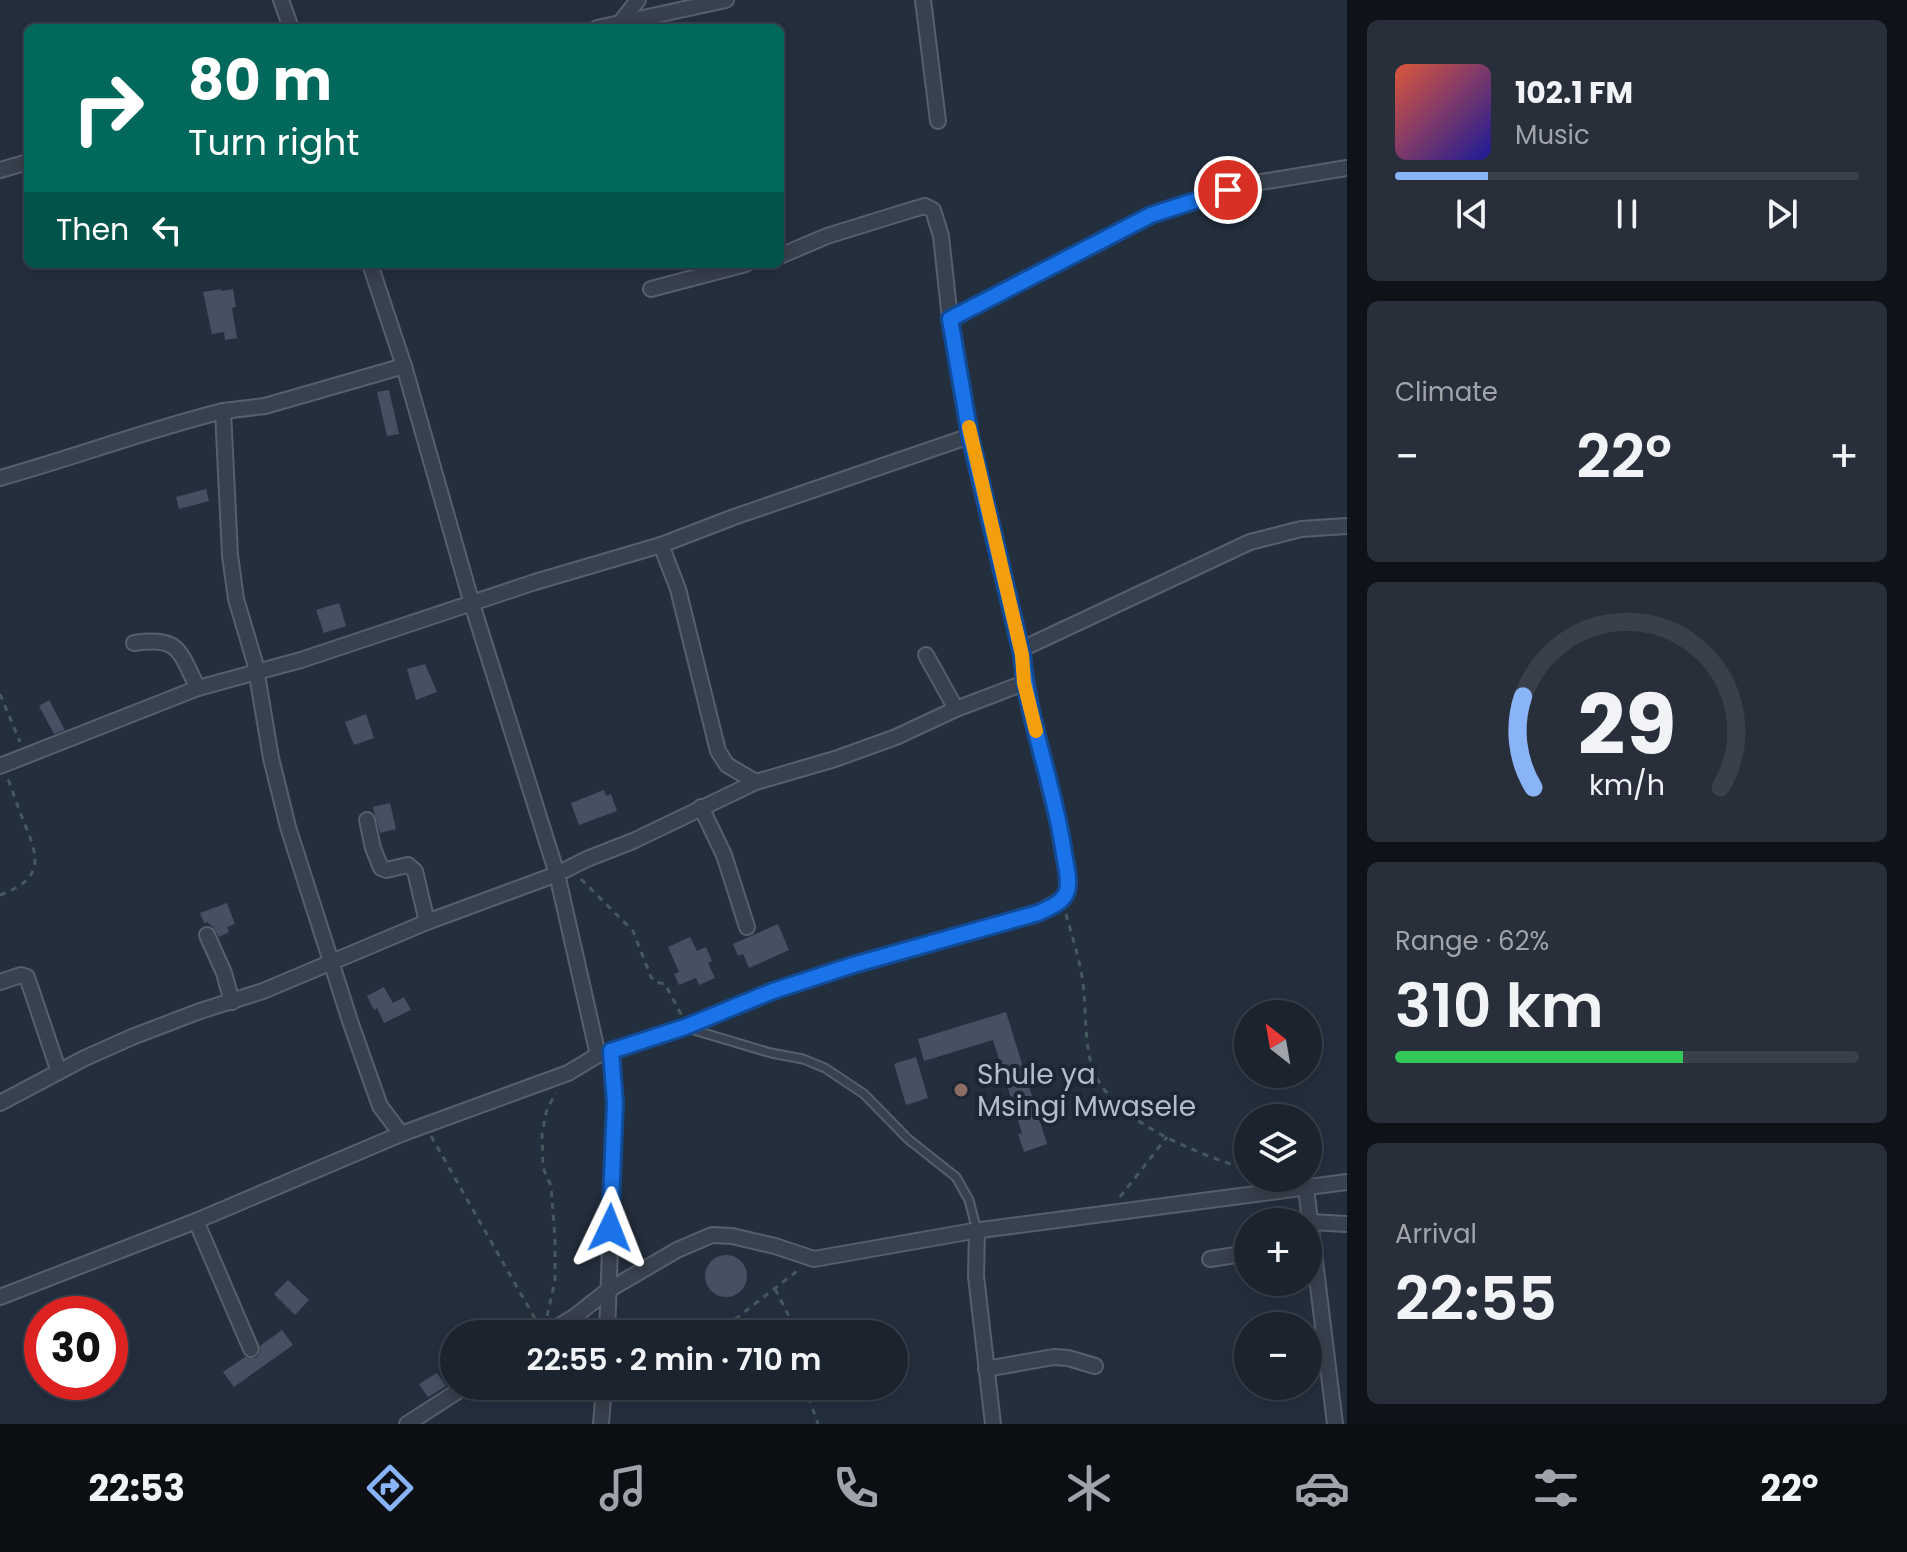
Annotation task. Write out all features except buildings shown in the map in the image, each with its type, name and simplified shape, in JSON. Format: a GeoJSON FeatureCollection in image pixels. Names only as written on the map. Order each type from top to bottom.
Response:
{"type":"FeatureCollection","features":[{"type":"Feature","properties":{"kind":"street"},"geometry":{"type":"LineString","coordinates":[[281,0],[290,24]]}},
{"type":"Feature","properties":{"kind":"street"},"geometry":{"type":"LineString","coordinates":[[620,23],[638,0]]}},
{"type":"Feature","properties":{"kind":"street"},"geometry":{"type":"LineString","coordinates":[[615,24],[726,0]]}},
{"type":"Feature","properties":{"kind":"street"},"geometry":{"type":"LineString","coordinates":[[923,0],[938,121]]}},
{"type":"Feature","properties":{"kind":"street"},"geometry":{"type":"LineString","coordinates":[[0,170],[24,163]]}},
{"type":"Feature","properties":{"kind":"street"},"geometry":{"type":"LineString","coordinates":[[950,319],[1151,215],[1255,183],[1347,168]]}},
{"type":"Feature","properties":{"kind":"street"},"geometry":{"type":"LineString","coordinates":[[0,1297],[196,1221],[401,1134],[568,1073],[604,1053],[686,1027],[773,991],[853,965],[1038,913],[1062,899],[1068,889],[1068,881],[1062,839],[970,436],[950,319],[941,236],[933,210],[925,206],[827,236],[784,254]]}},
{"type":"Feature","properties":{"kind":"street"},"geometry":{"type":"LineString","coordinates":[[371,268],[404,366],[472,604],[564,870],[615,1103],[607,1320]]}},
{"type":"Feature","properties":{"kind":"street"},"geometry":{"type":"LineString","coordinates":[[651,289],[731,268]]}},
{"type":"Feature","properties":{"kind":"street"},"geometry":{"type":"LineString","coordinates":[[0,478],[99,449],[158,427],[223,411],[265,406],[404,366]]}},
{"type":"Feature","properties":{"kind":"street"},"geometry":{"type":"LineString","coordinates":[[223,411],[230,555],[236,599],[256,672],[271,758],[288,827],[330,962],[380,1106],[401,1134]]}},
{"type":"Feature","properties":{"kind":"street"},"geometry":{"type":"LineString","coordinates":[[1,766],[198,688],[301,660],[661,545],[970,436]]}},
{"type":"Feature","properties":{"kind":"street"},"geometry":{"type":"LineString","coordinates":[[1022,655],[1028,644],[1250,542],[1301,529],[1347,526]]}},
{"type":"Feature","properties":{"kind":"street"},"geometry":{"type":"LineString","coordinates":[[661,545],[678,589],[718,751],[727,765],[756,782]]}},
{"type":"Feature","properties":{"kind":"street"},"geometry":{"type":"LineString","coordinates":[[134,643],[163,641],[176,647],[198,688]]}},
{"type":"Feature","properties":{"kind":"street"},"geometry":{"type":"LineString","coordinates":[[926,655],[956,709]]}},
{"type":"Feature","properties":{"kind":"street"},"geometry":{"type":"LineString","coordinates":[[0,1103],[132,1037],[232,1002],[564,870],[756,782],[896,737],[956,709],[1024,683]]}},
{"type":"Feature","properties":{"kind":"street"},"geometry":{"type":"LineString","coordinates":[[701,807],[724,855],[747,927]]}},
{"type":"Feature","properties":{"kind":"street"},"geometry":{"type":"LineString","coordinates":[[367,820],[381,868],[386,870],[408,865],[414,869],[427,922]]}},
{"type":"Feature","properties":{"kind":"street"},"geometry":{"type":"LineString","coordinates":[[207,935],[224,973],[232,1002]]}},
{"type":"Feature","properties":{"kind":"street"},"geometry":{"type":"LineString","coordinates":[[0,982],[21,975],[27,977],[59,1072]]}},
{"type":"Feature","properties":{"kind":"street"},"geometry":{"type":"LineString","coordinates":[[1322,1186],[1347,1182]]}},
{"type":"Feature","properties":{"kind":"street"},"geometry":{"type":"LineString","coordinates":[[567,1320],[607,1291],[677,1250],[712,1235],[732,1236],[775,1246],[814,1259],[977,1231],[1276,1192]]}},
{"type":"Feature","properties":{"kind":"street"},"geometry":{"type":"LineString","coordinates":[[196,1221],[251,1349]]}},
{"type":"Feature","properties":{"kind":"street"},"geometry":{"type":"LineString","coordinates":[[1322,1223],[1347,1224]]}},
{"type":"Feature","properties":{"kind":"street"},"geometry":{"type":"LineString","coordinates":[[977,1231],[976,1276],[993,1424]]}},
{"type":"Feature","properties":{"kind":"street"},"geometry":{"type":"LineString","coordinates":[[1210,1259],[1234,1255]]}},
{"type":"Feature","properties":{"kind":"street"},"geometry":{"type":"LineString","coordinates":[[1318,1296],[1335,1424]]}},
{"type":"Feature","properties":{"kind":"street"},"geometry":{"type":"LineString","coordinates":[[986,1369],[1054,1357],[1095,1366]]}},
{"type":"Feature","properties":{"kind":"street"},"geometry":{"type":"LineString","coordinates":[[407,1424],[444,1400]]}},
{"type":"Feature","properties":{"kind":"street"},"geometry":{"type":"LineString","coordinates":[[601,1424],[603,1400]]}},
{"type":"Feature","properties":{"kind":"lane"},"geometry":{"type":"LineString","coordinates":[[686,1027],[771,1053],[803,1059],[825,1068],[864,1094],[908,1139],[956,1177],[969,1200],[977,1231]]}},
{"type":"Feature","properties":{"kind":"path"},"geometry":{"type":"LineString","coordinates":[[0,694],[26,756]]}},
{"type":"Feature","properties":{"kind":"path"},"geometry":{"type":"LineString","coordinates":[[0,895],[28,880],[34,871],[36,858],[35,847],[1,766]]}},
{"type":"Feature","properties":{"kind":"path"},"geometry":{"type":"LineString","coordinates":[[564,870],[633,931],[651,977],[668,988],[686,1027]]}},
{"type":"Feature","properties":{"kind":"path"},"geometry":{"type":"LineString","coordinates":[[1062,899],[1082,981],[1090,1057],[1097,1078],[1107,1093],[1129,1113],[1167,1137],[1234,1165]]}},
{"type":"Feature","properties":{"kind":"path"},"geometry":{"type":"LineString","coordinates":[[547,1320],[555,1281],[555,1238],[551,1186],[543,1168],[542,1133],[547,1109],[568,1073]]}},
{"type":"Feature","properties":{"kind":"path"},"geometry":{"type":"LineString","coordinates":[[425,1125],[539,1320]]}},
{"type":"Feature","properties":{"kind":"path"},"geometry":{"type":"LineString","coordinates":[[1109,1214],[1167,1137]]}},
{"type":"Feature","properties":{"kind":"path"},"geometry":{"type":"LineString","coordinates":[[734,1320],[814,1259]]}},
{"type":"Feature","properties":{"kind":"path"},"geometry":{"type":"LineString","coordinates":[[775,1289],[791,1320]]}},
{"type":"Feature","properties":{"kind":"path"},"geometry":{"type":"LineString","coordinates":[[810,1400],[818,1424]]}},
{"type":"Feature","properties":{"kind":"slow traffic"},"geometry":{"type":"LineString","coordinates":[[969,427],[1022,655],[1024,683],[1036,731]]}},
{"type":"Feature","properties":{"kind":"place","name":"Shule ya Msingi Mwasele"},"geometry":{"type":"Point","coordinates":[961,1090]}},
{"type":"Feature","properties":{"kind":"route"},"geometry":{"type":"LineString","coordinates":[[610,1228],[615,1103],[611,1051],[853,965],[1038,913],[1056,904],[1065,895],[1068,881],[1062,839],[970,436],[950,319],[1151,215],[1228,190]]}}]}
